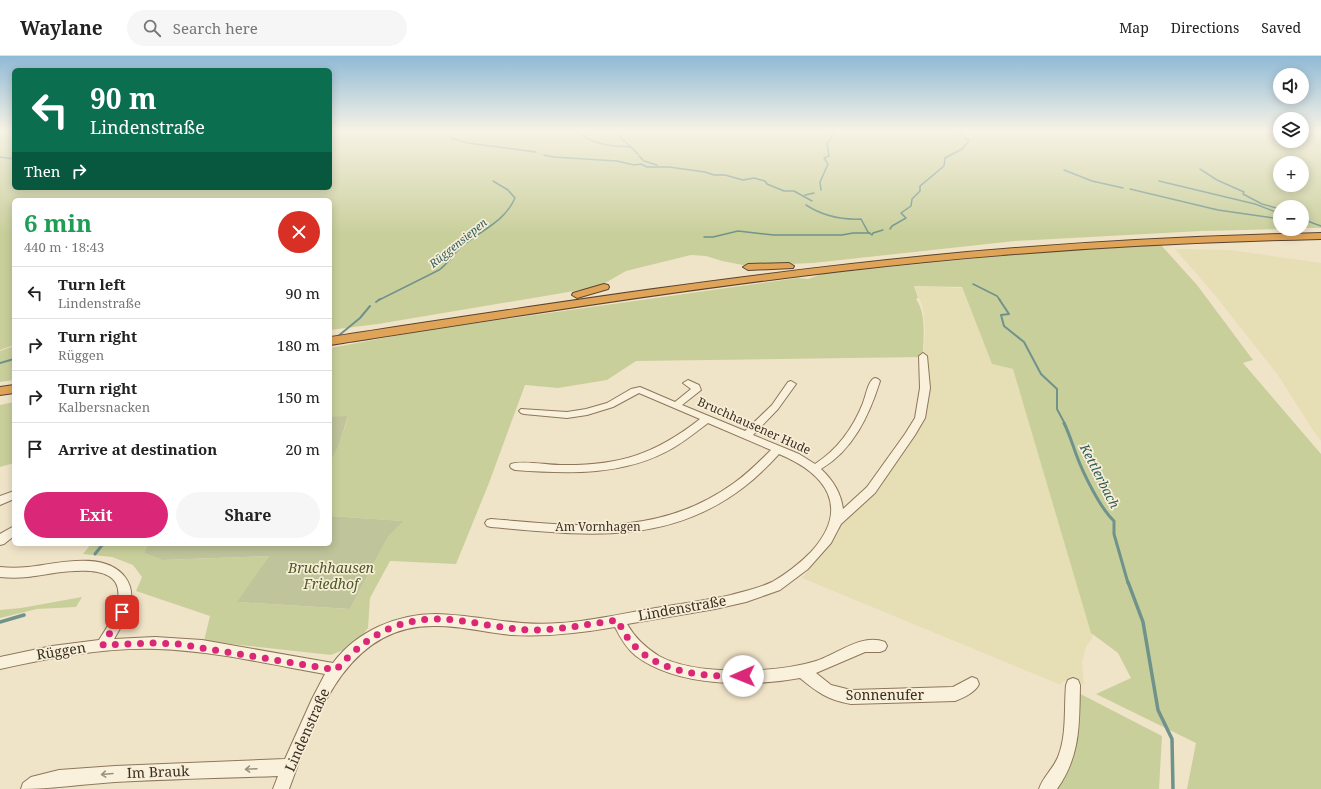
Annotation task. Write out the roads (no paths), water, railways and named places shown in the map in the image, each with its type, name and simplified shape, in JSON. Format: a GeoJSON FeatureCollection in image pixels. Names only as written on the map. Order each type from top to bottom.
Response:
{"type":"FeatureCollection","features":[{"type":"Feature","properties":{"kind":"highway"},"geometry":{"type":"LineString","coordinates":[[332,341],[380,330],[519,306],[828,264],[1004,246],[1194,234],[1321,232]]}},
{"type":"Feature","properties":{"kind":"highway"},"geometry":{"type":"LineString","coordinates":[[332,335],[380,330],[802,272],[1013,250],[1158,241],[1321,236]]}},
{"type":"Feature","properties":{"kind":"highway"},"geometry":{"type":"LineString","coordinates":[[1158,241],[1213,242],[1237,245]]}},
{"type":"Feature","properties":{"kind":"highway"},"geometry":{"type":"LineString","coordinates":[[748,267],[828,264]]}},
{"type":"Feature","properties":{"kind":"highway"},"geometry":{"type":"LineString","coordinates":[[519,306],[533,302],[578,295],[604,287]]}},
{"type":"Feature","properties":{"kind":"highway"},"geometry":{"type":"LineString","coordinates":[[0,385],[12,383]]}},
{"type":"Feature","properties":{"kind":"highway"},"geometry":{"type":"LineString","coordinates":[[0,391],[12,389]]}},
{"type":"Feature","properties":{"kind":"street"},"geometry":{"type":"LineString","coordinates":[[837,521],[871,490],[920,418],[925,388],[923,356]]}},
{"type":"Feature","properties":{"kind":"street"},"geometry":{"type":"LineString","coordinates":[[814,468],[837,453],[850,436],[864,411],[875,381]]}},
{"type":"Feature","properties":{"kind":"street"},"geometry":{"type":"LineString","coordinates":[[672,405],[696,390],[696,387],[688,383]]}},
{"type":"Feature","properties":{"kind":"street"},"geometry":{"type":"LineString","coordinates":[[746,436],[775,408],[791,384]]}},
{"type":"Feature","properties":{"kind":"street","name":"Bruchhausener Hude"},"geometry":{"type":"LineString","coordinates":[[524,411],[567,415],[587,412],[610,406],[638,390],[803,461],[814,468],[826,482],[834,494],[837,504],[837,521],[833,532],[824,544]]}},
{"type":"Feature","properties":{"kind":"street"},"geometry":{"type":"LineString","coordinates":[[515,466],[574,470],[602,468],[623,464],[663,450],[682,438],[706,418]]}},
{"type":"Feature","properties":{"kind":"street","name":"Am Vornhagen"},"geometry":{"type":"LineString","coordinates":[[491,523],[604,530],[659,525],[705,507],[727,494],[750,476],[777,450]]}},
{"type":"Feature","properties":{"kind":"street"},"geometry":{"type":"LineString","coordinates":[[0,501],[12,496]]}},
{"type":"Feature","properties":{"kind":"street"},"geometry":{"type":"LineString","coordinates":[[0,541],[12,532]]}},
{"type":"Feature","properties":{"kind":"street","name":"Lindenstraße"},"geometry":{"type":"LineString","coordinates":[[281,789],[318,701],[336,670],[353,652],[371,637],[390,628],[418,620],[440,619],[531,630],[555,629],[618,620],[729,600],[759,592],[780,583],[810,561],[824,544]]}},
{"type":"Feature","properties":{"kind":"street"},"geometry":{"type":"LineString","coordinates":[[0,572],[22,573],[85,566],[98,567],[111,571],[123,583],[126,597],[120,616],[103,645]]}},
{"type":"Feature","properties":{"kind":"street"},"geometry":{"type":"LineString","coordinates":[[618,620],[625,636],[639,650],[657,662],[684,672],[723,676],[770,675],[802,671],[820,666],[864,646],[880,646]]}},
{"type":"Feature","properties":{"kind":"street","name":"Rüggen"},"geometry":{"type":"LineString","coordinates":[[0,663],[52,652],[103,645],[155,643],[178,644],[336,670]]}},
{"type":"Feature","properties":{"kind":"street","name":"Sonnenufer"},"geometry":{"type":"LineString","coordinates":[[802,671],[826,690],[838,695],[851,697],[955,694],[972,684]]}},
{"type":"Feature","properties":{"kind":"street"},"geometry":{"type":"LineString","coordinates":[[1047,789],[1063,766],[1071,742],[1073,685]]}},
{"type":"Feature","properties":{"kind":"street","name":"Im Brauk"},"geometry":{"type":"LineString","coordinates":[[29,789],[37,783],[47,780],[66,778],[115,774],[290,767]]}},
{"type":"Feature","properties":{"kind":"waterway","name":"Kettlerbach"},"geometry":{"type":"LineString","coordinates":[[643,165],[647,167],[669,167],[705,172],[743,180],[754,178],[765,181],[767,184],[784,191],[794,191],[812,201]]}},
{"type":"Feature","properties":{"kind":"waterway"},"geometry":{"type":"LineString","coordinates":[[821,190],[820,182],[827,165]]}},
{"type":"Feature","properties":{"kind":"waterway"},"geometry":{"type":"LineString","coordinates":[[890,229],[892,226],[906,218],[901,213],[911,206],[912,199],[920,191],[920,186],[944,165]]}},
{"type":"Feature","properties":{"kind":"waterway"},"geometry":{"type":"LineString","coordinates":[[1200,169],[1217,180],[1244,192],[1243,194],[1262,204],[1273,207]]}},
{"type":"Feature","properties":{"kind":"waterway"},"geometry":{"type":"LineString","coordinates":[[1064,170],[1092,181],[1123,188]]}},
{"type":"Feature","properties":{"kind":"waterway","name":"Rüggensiepen"},"geometry":{"type":"LineString","coordinates":[[379,300],[439,270],[460,248],[504,214],[515,198],[508,190],[493,181]]}},
{"type":"Feature","properties":{"kind":"waterway"},"geometry":{"type":"LineString","coordinates":[[1159,181],[1255,204],[1273,211]]}},
{"type":"Feature","properties":{"kind":"waterway"},"geometry":{"type":"LineString","coordinates":[[1130,189],[1218,210],[1273,218]]}},
{"type":"Feature","properties":{"kind":"waterway"},"geometry":{"type":"LineString","coordinates":[[805,195],[814,193]]}},
{"type":"Feature","properties":{"kind":"waterway","name":"Kettlerbach"},"geometry":{"type":"LineString","coordinates":[[806,205],[819,212],[832,216],[846,219],[861,219],[869,233]]}},
{"type":"Feature","properties":{"kind":"waterway"},"geometry":{"type":"LineString","coordinates":[[1309,222],[1321,226]]}},
{"type":"Feature","properties":{"kind":"waterway","name":"Kettlerbach"},"geometry":{"type":"LineString","coordinates":[[869,233],[872,235],[873,233],[883,230]]}},
{"type":"Feature","properties":{"kind":"waterway"},"geometry":{"type":"LineString","coordinates":[[704,237],[713,237],[738,231],[774,235],[842,235],[869,233]]}},
{"type":"Feature","properties":{"kind":"waterway","name":"Kettlerbach"},"geometry":{"type":"LineString","coordinates":[[973,284],[997,296],[1000,300]]}},
{"type":"Feature","properties":{"kind":"waterway","name":"Rüggensiepen"},"geometry":{"type":"LineString","coordinates":[[376,302],[380,299]]}},
{"type":"Feature","properties":{"kind":"waterway","name":"Kettlerbach"},"geometry":{"type":"LineString","coordinates":[[999,299],[1009,314],[1001,315],[1004,326],[1024,342],[1041,374],[1057,389],[1057,409],[1065,424]]}},
{"type":"Feature","properties":{"kind":"waterway","name":"Rüggensiepen"},"geometry":{"type":"LineString","coordinates":[[337,337],[360,318],[370,306]]}},
{"type":"Feature","properties":{"kind":"waterway"},"geometry":{"type":"LineString","coordinates":[[0,363],[12,360]]}},
{"type":"Feature","properties":{"kind":"waterway","name":"Kettlerbach"},"geometry":{"type":"LineString","coordinates":[[1064,423],[1087,480],[1103,508],[1114,521],[1114,534],[1128,583]]}},
{"type":"Feature","properties":{"kind":"waterway","name":"Rüggensiepen"},"geometry":{"type":"LineString","coordinates":[[95,554],[101,546]]}},
{"type":"Feature","properties":{"kind":"waterway","name":"Kettlerbach"},"geometry":{"type":"LineString","coordinates":[[1128,582],[1143,622],[1158,710],[1172,739],[1173,789]]}},
{"type":"Feature","properties":{"kind":"waterway"},"geometry":{"type":"LineString","coordinates":[[0,622],[24,615]]}},
{"type":"Feature","properties":{"kind":"park label","name":"Bruchhausen Friedhof"},"geometry":{"type":"Point","coordinates":[331,576]}}]}
